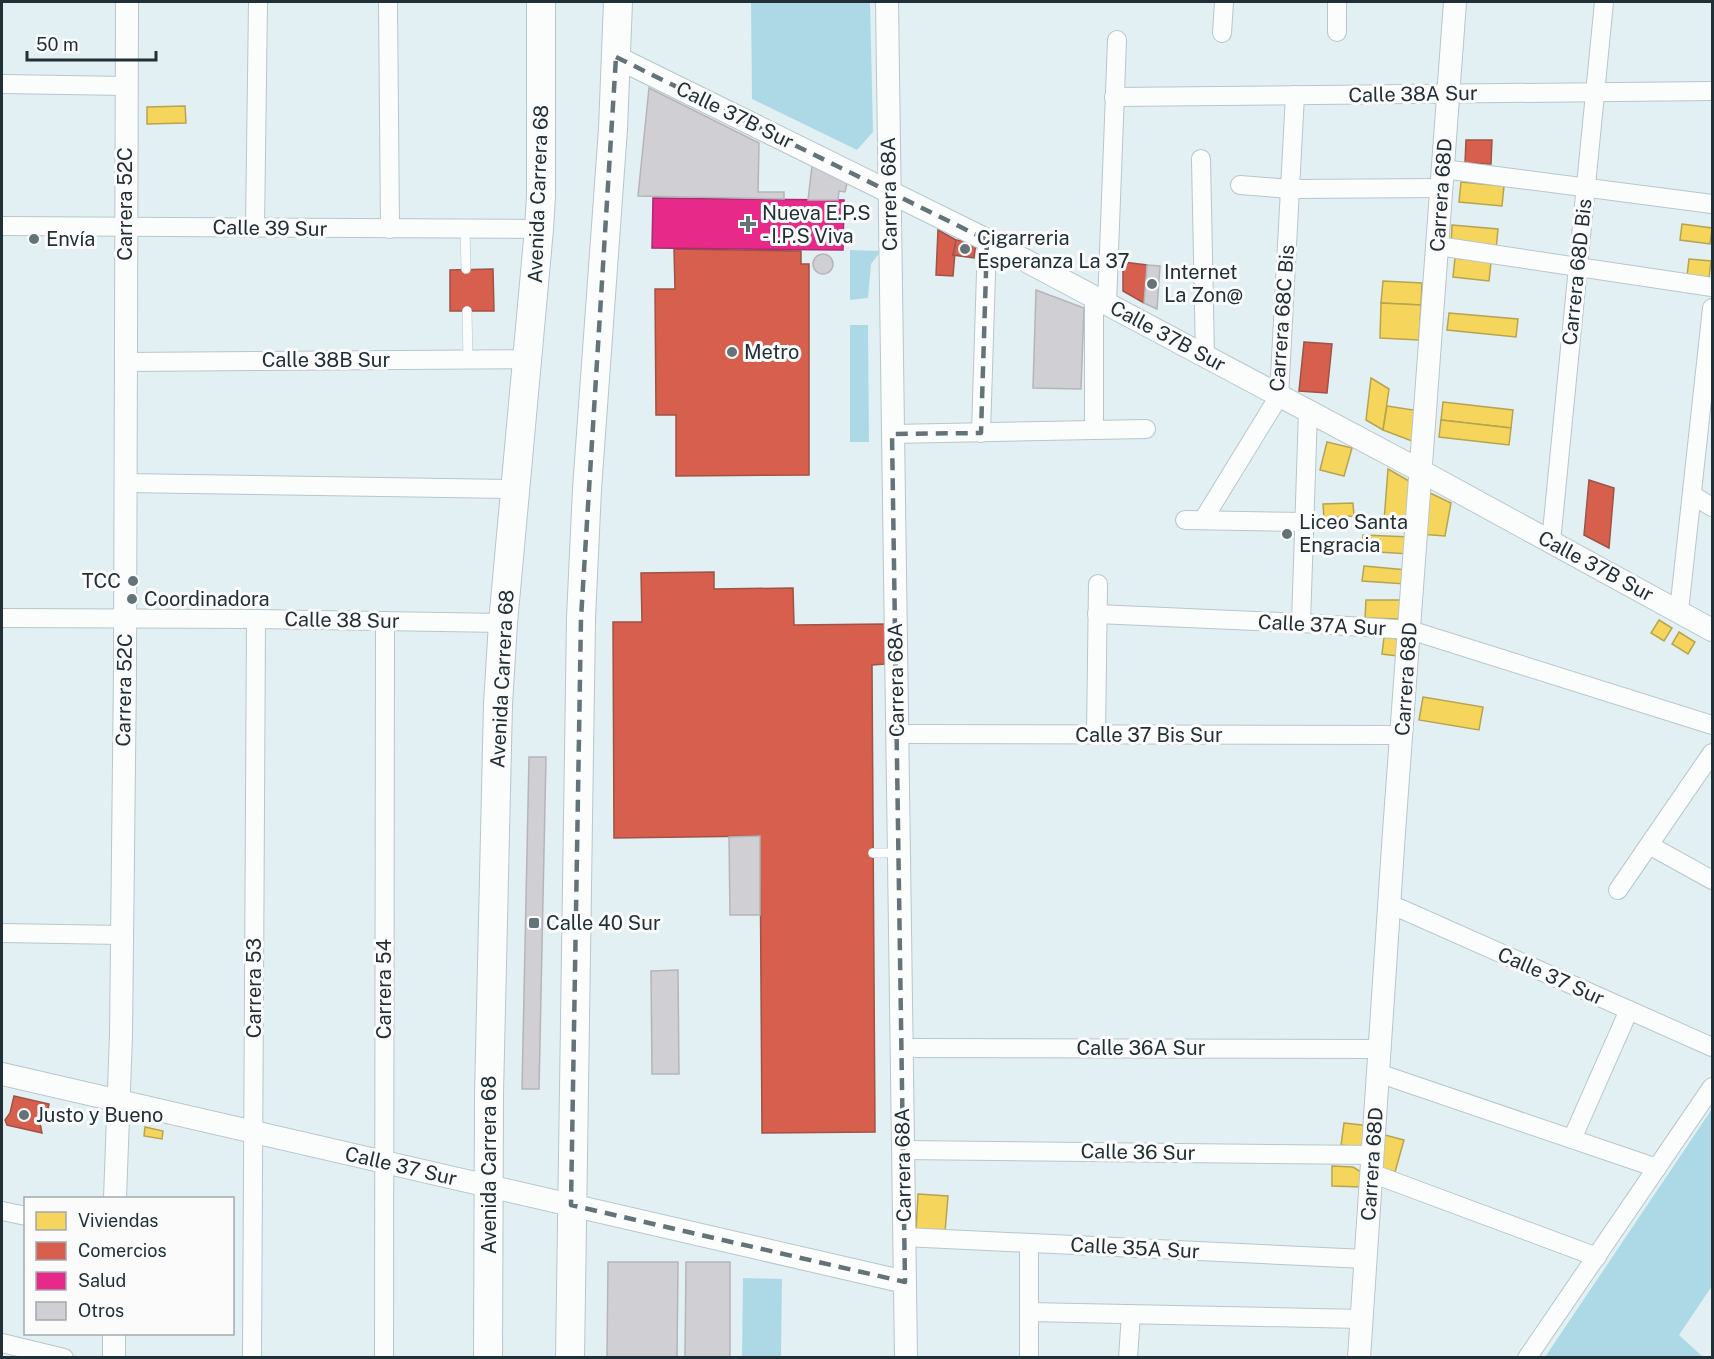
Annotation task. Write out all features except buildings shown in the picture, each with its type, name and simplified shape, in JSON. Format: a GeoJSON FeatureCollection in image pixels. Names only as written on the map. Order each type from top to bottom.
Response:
{"type":"FeatureCollection","features":[{"type":"Feature","properties":{"kind":"main road","name":"Avenida Carrera 68"},"geometry":{"type":"LineString","coordinates":[[488,1358],[488,1186],[498,704],[503,623],[539,229],[541,2]]}},
{"type":"Feature","properties":{"kind":"main road"},"geometry":{"type":"LineString","coordinates":[[570,1358],[581,618],[587,489],[608,209],[618,2]]}},
{"type":"Feature","properties":{"kind":"street","name":"Carrera 52C"},"geometry":{"type":"LineString","coordinates":[[115,1197],[122,935],[127,2]]}},
{"type":"Feature","properties":{"kind":"street"},"geometry":{"type":"LineString","coordinates":[[255,228],[258,2]]}},
{"type":"Feature","properties":{"kind":"street"},"geometry":{"type":"LineString","coordinates":[[388,2],[390,229]]}},
{"type":"Feature","properties":{"kind":"street","name":"Carrera 68A"},"geometry":{"type":"LineString","coordinates":[[887,2],[906,1358]]}},
{"type":"Feature","properties":{"kind":"street"},"geometry":{"type":"LineString","coordinates":[[1222,33],[1224,2]]}},
{"type":"Feature","properties":{"kind":"street"},"geometry":{"type":"LineString","coordinates":[[1337,2],[1337,32]]}},
{"type":"Feature","properties":{"kind":"street","name":"Carrera 68D"},"geometry":{"type":"LineString","coordinates":[[1359,1358],[1455,2]]}},
{"type":"Feature","properties":{"kind":"street","name":"Carrera 68D Bis"},"geometry":{"type":"LineString","coordinates":[[1551,542],[1604,2]]}},
{"type":"Feature","properties":{"kind":"street"},"geometry":{"type":"LineString","coordinates":[[1094,430],[1117,40]]}},
{"type":"Feature","properties":{"kind":"street","name":"Calle 37B Sur"},"geometry":{"type":"LineString","coordinates":[[616,57],[987,240],[1421,471],[1713,630]]}},
{"type":"Feature","properties":{"kind":"street"},"geometry":{"type":"LineString","coordinates":[[2,84],[126,86]]}},
{"type":"Feature","properties":{"kind":"street","name":"Calle 38A Sur"},"geometry":{"type":"LineString","coordinates":[[1114,97],[1713,92]]}},
{"type":"Feature","properties":{"kind":"street","name":"Carrera 68C Bis"},"geometry":{"type":"LineString","coordinates":[[1295,95],[1279,396],[1194,520],[1304,522]]}},
{"type":"Feature","properties":{"kind":"street"},"geometry":{"type":"LineString","coordinates":[[1201,159],[1205,356]]}},
{"type":"Feature","properties":{"kind":"street"},"geometry":{"type":"LineString","coordinates":[[1240,185],[1290,189],[1443,179],[1586,188],[1713,204]]}},
{"type":"Feature","properties":{"kind":"street","name":"Calle 39 Sur"},"geometry":{"type":"LineString","coordinates":[[2,226],[539,229]]}},
{"type":"Feature","properties":{"kind":"street"},"geometry":{"type":"LineString","coordinates":[[981,433],[987,240]]}},
{"type":"Feature","properties":{"kind":"street"},"geometry":{"type":"LineString","coordinates":[[1438,246],[1713,287]]}},
{"type":"Feature","properties":{"kind":"street"},"geometry":{"type":"LineString","coordinates":[[1679,612],[1692,495],[1707,413],[1713,308]]}},
{"type":"Feature","properties":{"kind":"street","name":"Calle 38B Sur"},"geometry":{"type":"LineString","coordinates":[[125,362],[527,359]]}},
{"type":"Feature","properties":{"kind":"street"},"geometry":{"type":"LineString","coordinates":[[1301,622],[1308,411]]}},
{"type":"Feature","properties":{"kind":"street"},"geometry":{"type":"LineString","coordinates":[[892,434],[1146,429]]}},
{"type":"Feature","properties":{"kind":"street"},"geometry":{"type":"LineString","coordinates":[[125,483],[515,489]]}},
{"type":"Feature","properties":{"kind":"street"},"geometry":{"type":"LineString","coordinates":[[1692,495],[1713,507]]}},
{"type":"Feature","properties":{"kind":"street"},"geometry":{"type":"LineString","coordinates":[[1096,735],[1098,584]]}},
{"type":"Feature","properties":{"kind":"street","name":"Calle 37A Sur"},"geometry":{"type":"LineString","coordinates":[[1097,614],[1301,622],[1410,630],[1713,725]]}},
{"type":"Feature","properties":{"kind":"street","name":"Calle 38 Sur"},"geometry":{"type":"LineString","coordinates":[[2,618],[503,623]]}},
{"type":"Feature","properties":{"kind":"street","name":"Carrera 53"},"geometry":{"type":"LineString","coordinates":[[252,1358],[256,619]]}},
{"type":"Feature","properties":{"kind":"street","name":"Carrera 54"},"geometry":{"type":"LineString","coordinates":[[384,1358],[385,621]]}},
{"type":"Feature","properties":{"kind":"street","name":"Calle 37 Bis Sur"},"geometry":{"type":"LineString","coordinates":[[897,734],[1402,735]]}},
{"type":"Feature","properties":{"kind":"street"},"geometry":{"type":"LineString","coordinates":[[1618,890],[1712,753]]}},
{"type":"Feature","properties":{"kind":"street"},"geometry":{"type":"LineString","coordinates":[[1649,845],[1713,880]]}},
{"type":"Feature","properties":{"kind":"street","name":"Calle 37 Sur"},"geometry":{"type":"LineString","coordinates":[[1390,904],[1713,1047]]}},
{"type":"Feature","properties":{"kind":"street"},"geometry":{"type":"LineString","coordinates":[[2,933],[122,935]]}},
{"type":"Feature","properties":{"kind":"street"},"geometry":{"type":"LineString","coordinates":[[1572,1139],[1629,1010]]}},
{"type":"Feature","properties":{"kind":"street","name":"Calle 36A Sur"},"geometry":{"type":"LineString","coordinates":[[902,1048],[1380,1049]]}},
{"type":"Feature","properties":{"kind":"street"},"geometry":{"type":"LineString","coordinates":[[1378,1073],[1657,1168]]}},
{"type":"Feature","properties":{"kind":"street","name":"Calle 37 Sur"},"geometry":{"type":"LineString","coordinates":[[2,1074],[905,1282]]}},
{"type":"Feature","properties":{"kind":"street"},"geometry":{"type":"LineString","coordinates":[[1527,1358],[1713,1087]]}},
{"type":"Feature","properties":{"kind":"street","name":"Calle 36 Sur"},"geometry":{"type":"LineString","coordinates":[[903,1150],[1372,1164],[1597,1257]]}},
{"type":"Feature","properties":{"kind":"street"},"geometry":{"type":"LineString","coordinates":[[2,1211],[24,1216]]}},
{"type":"Feature","properties":{"kind":"street","name":"Calle 35A Sur"},"geometry":{"type":"LineString","coordinates":[[904,1237],[1365,1259]]}},
{"type":"Feature","properties":{"kind":"street"},"geometry":{"type":"LineString","coordinates":[[1029,1243],[1029,1358]]}},
{"type":"Feature","properties":{"kind":"street"},"geometry":{"type":"LineString","coordinates":[[1029,1312],[1361,1319]]}},
{"type":"Feature","properties":{"kind":"street"},"geometry":{"type":"LineString","coordinates":[[1128,1358],[1131,1314]]}},
{"type":"Feature","properties":{"kind":"street"},"geometry":{"type":"LineString","coordinates":[[114,1335],[114,1358]]}},
{"type":"Feature","properties":{"kind":"street"},"geometry":{"type":"LineString","coordinates":[[2,1343],[64,1358]]}},
{"type":"Feature","properties":{"kind":"lane"},"geometry":{"type":"LineString","coordinates":[[465,229],[466,269]]}},
{"type":"Feature","properties":{"kind":"lane"},"geometry":{"type":"LineString","coordinates":[[467,311],[468,360]]}},
{"type":"Feature","properties":{"kind":"lane"},"geometry":{"type":"LineString","coordinates":[[873,853],[899,854]]}},
{"type":"Feature","properties":{"kind":"highlighted area"},"geometry":{"type":"Polygon","coordinates":[[[616,57],[987,240],[981,433],[892,434],[905,1282],[571,1205],[581,618],[616,57]]]}},
{"type":"Feature","properties":{"kind":"shaded area"},"geometry":{"type":"Polygon","coordinates":[[[751,2],[870,2],[873,132],[857,150],[752,99],[751,2]]]}},
{"type":"Feature","properties":{"kind":"shaded area"},"geometry":{"type":"Polygon","coordinates":[[[850,250],[881,251],[871,264],[868,298],[850,300],[850,250]]]}},
{"type":"Feature","properties":{"kind":"shaded area"},"geometry":{"type":"Polygon","coordinates":[[[850,325],[868,325],[869,442],[850,442],[850,325]]]}},
{"type":"Feature","properties":{"kind":"shaded area"},"geometry":{"type":"Polygon","coordinates":[[[1712,1109],[1712,1286],[1679,1335],[1703,1357],[1545,1357],[1712,1109]]]}},
{"type":"Feature","properties":{"kind":"shaded area"},"geometry":{"type":"Polygon","coordinates":[[[743,1278],[782,1279],[781,1357],[742,1357],[743,1278]]]}},
{"type":"Feature","properties":{"kind":"place","name":"Nueva E.P.S - I.P.S Viva"},"geometry":{"type":"Point","coordinates":[748,224]}},
{"type":"Feature","properties":{"kind":"place","name":"Envía"},"geometry":{"type":"Point","coordinates":[34,239]}},
{"type":"Feature","properties":{"kind":"place","name":"Cigarreria Esperanza La 37"},"geometry":{"type":"Point","coordinates":[965,249]}},
{"type":"Feature","properties":{"kind":"place","name":"Internet La Zon@"},"geometry":{"type":"Point","coordinates":[1152,284]}},
{"type":"Feature","properties":{"kind":"place","name":"Metro"},"geometry":{"type":"Point","coordinates":[732,352]}},
{"type":"Feature","properties":{"kind":"place","name":"Liceo Santa Engracia"},"geometry":{"type":"Point","coordinates":[1287,534]}},
{"type":"Feature","properties":{"kind":"place","name":"TCC"},"geometry":{"type":"Point","coordinates":[133,581]}},
{"type":"Feature","properties":{"kind":"place","name":"Coordinadora"},"geometry":{"type":"Point","coordinates":[132,599]}},
{"type":"Feature","properties":{"kind":"place","name":"Calle 40 Sur"},"geometry":{"type":"Point","coordinates":[534,923]}},
{"type":"Feature","properties":{"kind":"place","name":"Justo y Bueno"},"geometry":{"type":"Point","coordinates":[24,1115]}}]}
